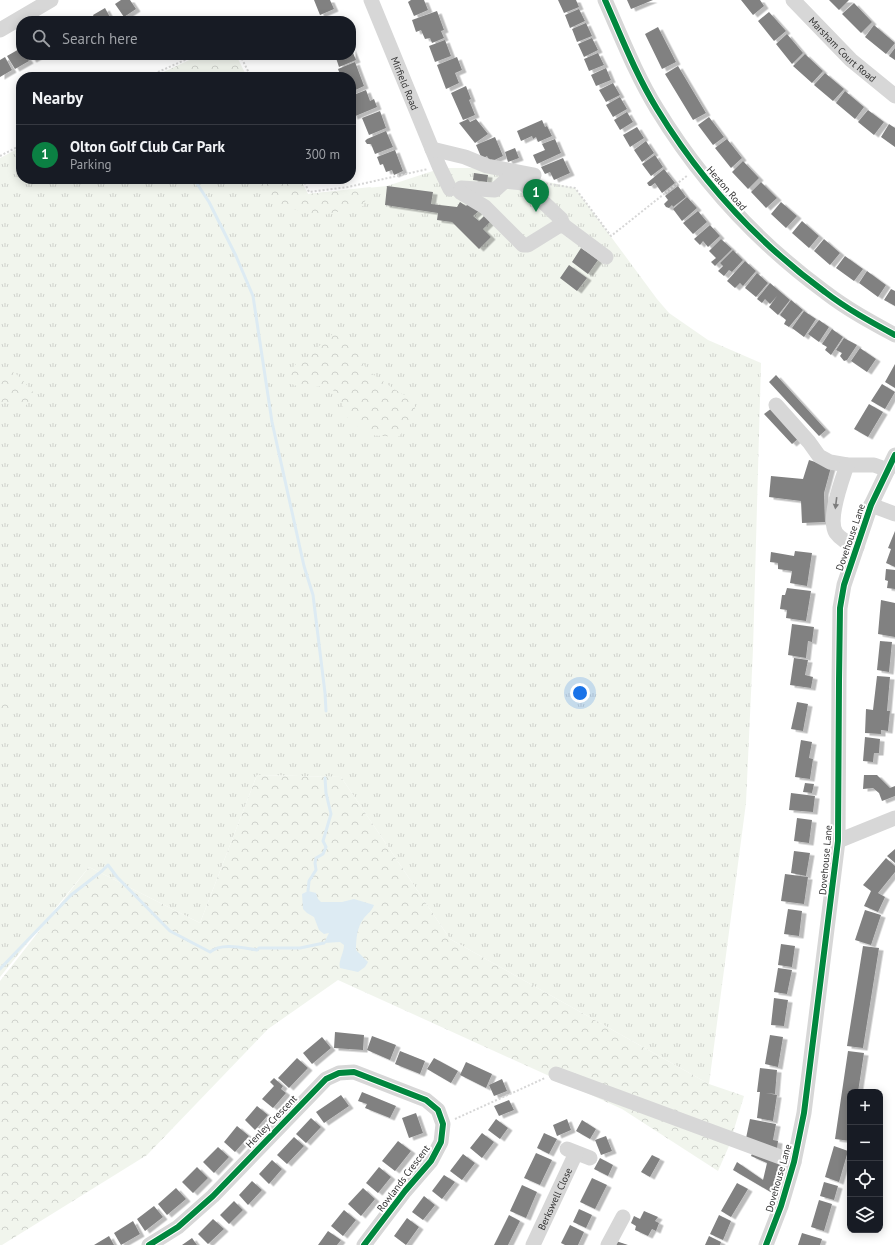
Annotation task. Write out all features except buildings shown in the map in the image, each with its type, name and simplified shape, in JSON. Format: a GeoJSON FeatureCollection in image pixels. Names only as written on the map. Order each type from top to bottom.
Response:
{"type":"FeatureCollection","features":[{"type":"Feature","properties":{"kind":"street"},"geometry":{"type":"LineString","coordinates":[[24,16],[52,0]]}},
{"type":"Feature","properties":{"kind":"street","name":"Mirfield Road"},"geometry":{"type":"LineString","coordinates":[[371,0],[439,166],[457,188]]}},
{"type":"Feature","properties":{"kind":"street","name":"Heaton Road"},"geometry":{"type":"LineString","coordinates":[[605,0],[633,64],[656,108],[697,168],[722,199],[772,250],[826,293],[861,316],[895,335]]}},
{"type":"Feature","properties":{"kind":"street","name":"Marsham Court Road"},"geometry":{"type":"LineString","coordinates":[[793,0],[851,60],[895,96]]}},
{"type":"Feature","properties":{"kind":"street"},"geometry":{"type":"LineString","coordinates":[[0,30],[16,21]]}},
{"type":"Feature","properties":{"kind":"street"},"geometry":{"type":"LineString","coordinates":[[432,149],[465,157],[488,166],[536,178]]}},
{"type":"Feature","properties":{"kind":"street"},"geometry":{"type":"LineString","coordinates":[[457,188],[495,190],[505,181],[523,184],[562,219],[563,225],[606,257]]}},
{"type":"Feature","properties":{"kind":"street"},"geometry":{"type":"LineString","coordinates":[[457,188],[485,207],[523,245],[528,245],[557,226],[563,225]]}},
{"type":"Feature","properties":{"kind":"street"},"geometry":{"type":"LineString","coordinates":[[776,405],[809,442],[819,456],[830,462],[847,466],[874,465],[888,470]]}},
{"type":"Feature","properties":{"kind":"street","name":"Dovehouse Lane"},"geometry":{"type":"LineString","coordinates":[[766,1245],[781,1206],[794,1162],[806,1098],[838,841],[840,608],[844,585],[871,505],[895,455]]}},
{"type":"Feature","properties":{"kind":"street"},"geometry":{"type":"LineString","coordinates":[[847,466],[836,497],[834,525],[835,532],[844,541],[857,547]]}},
{"type":"Feature","properties":{"kind":"street"},"geometry":{"type":"LineString","coordinates":[[871,505],[895,514]]}},
{"type":"Feature","properties":{"kind":"street"},"geometry":{"type":"LineString","coordinates":[[838,841],[895,818]]}},
{"type":"Feature","properties":{"kind":"street","name":"Henley Crescent"},"geometry":{"type":"LineString","coordinates":[[149,1245],[178,1227],[214,1196],[326,1079],[339,1073],[354,1072],[426,1100],[438,1110],[443,1124]]}},
{"type":"Feature","properties":{"kind":"street"},"geometry":{"type":"LineString","coordinates":[[556,1074],[794,1162]]}},
{"type":"Feature","properties":{"kind":"street","name":"Rowlands Crescent"},"geometry":{"type":"LineString","coordinates":[[364,1245],[405,1191],[431,1161],[441,1142],[443,1124]]}},
{"type":"Feature","properties":{"kind":"street","name":"Berkswell Close"},"geometry":{"type":"LineString","coordinates":[[533,1245],[577,1154]]}},
{"type":"Feature","properties":{"kind":"street"},"geometry":{"type":"LineString","coordinates":[[608,1245],[623,1217]]}},
{"type":"Feature","properties":{"kind":"path"},"geometry":{"type":"LineString","coordinates":[[158,72],[185,60]]}},
{"type":"Feature","properties":{"kind":"path"},"geometry":{"type":"LineString","coordinates":[[242,60],[248,72]]}},
{"type":"Feature","properties":{"kind":"path"},"geometry":{"type":"LineString","coordinates":[[0,156],[16,147]]}},
{"type":"Feature","properties":{"kind":"path"},"geometry":{"type":"LineString","coordinates":[[305,184],[309,192],[348,187],[439,166]]}},
{"type":"Feature","properties":{"kind":"path"},"geometry":{"type":"LineString","coordinates":[[536,178],[575,188],[611,236],[697,168]]}},
{"type":"Feature","properties":{"kind":"path"},"geometry":{"type":"LineString","coordinates":[[443,1124],[556,1074]]}},
{"type":"Feature","properties":{"kind":"green space"},"geometry":{"type":"Polygon","coordinates":[[[189,60],[238,60],[244,72],[164,72],[189,60]]]}},
{"type":"Feature","properties":{"kind":"green space"},"geometry":{"type":"Polygon","coordinates":[[[16,150],[16,184],[303,184],[308,194],[387,186],[442,168],[485,168],[575,188],[669,313],[708,340],[761,363],[753,649],[746,803],[709,1084],[450,939],[341,777],[257,775],[200,923],[89,867],[0,977],[0,158],[16,150]]]}},
{"type":"Feature","properties":{"kind":"green space"},"geometry":{"type":"Polygon","coordinates":[[[260,184],[303,184],[308,194],[371,187],[363,206],[319,216],[275,204],[260,184]]]}},
{"type":"Feature","properties":{"kind":"green space"},"geometry":{"type":"Polygon","coordinates":[[[335,332],[350,339],[367,370],[394,389],[415,401],[415,419],[398,437],[368,435],[347,417],[339,396],[328,385],[303,389],[292,384],[290,371],[297,363],[310,356],[335,332]]]}},
{"type":"Feature","properties":{"kind":"green space"},"geometry":{"type":"Polygon","coordinates":[[[0,368],[12,371],[34,393],[25,407],[0,402],[0,368]]]}},
{"type":"Feature","properties":{"kind":"green space"},"geometry":{"type":"Polygon","coordinates":[[[0,697],[4,697],[12,702],[13,714],[0,716],[0,697]]]}},
{"type":"Feature","properties":{"kind":"green space"},"geometry":{"type":"Polygon","coordinates":[[[257,775],[341,777],[450,939],[709,1084],[744,1096],[729,1146],[718,1171],[622,1109],[338,980],[268,1029],[147,1155],[0,1245],[0,981],[89,867],[200,923],[257,775]]]}},
{"type":"Feature","properties":{"kind":"shaded area"},"geometry":{"type":"Polygon","coordinates":[[[308,891],[316,893],[321,902],[342,902],[354,899],[374,905],[364,918],[357,933],[356,950],[368,962],[365,967],[358,972],[340,968],[344,945],[340,942],[324,943],[329,933],[324,934],[319,930],[314,917],[303,909],[302,894],[308,891]]]}},
{"type":"Feature","properties":{"kind":"waterway"},"geometry":{"type":"LineString","coordinates":[[197,184],[209,202],[236,256],[253,296],[272,422],[304,566],[313,595],[326,711]]}},
{"type":"Feature","properties":{"kind":"waterway"},"geometry":{"type":"LineString","coordinates":[[308,891],[309,881],[316,870],[316,858],[323,854],[326,847],[323,841],[331,814],[326,793],[325,778]]}},
{"type":"Feature","properties":{"kind":"waterway"},"geometry":{"type":"LineString","coordinates":[[0,969],[71,895],[108,865],[117,877],[170,931],[210,952],[226,946],[257,950],[259,948],[300,948],[324,943]]}},
{"type":"Feature","properties":{"kind":"cycle path"},"geometry":{"type":"LineString","coordinates":[[605,0],[649,96],[692,161],[732,209],[800,273],[842,304],[895,335]]}},
{"type":"Feature","properties":{"kind":"cycle path"},"geometry":{"type":"LineString","coordinates":[[766,1245],[781,1206],[794,1162],[804,1113],[838,841],[840,608],[844,585],[871,505],[895,455]]}},
{"type":"Feature","properties":{"kind":"cycle path"},"geometry":{"type":"LineString","coordinates":[[149,1245],[178,1227],[213,1196],[326,1079],[339,1073],[354,1072],[426,1100],[438,1110],[443,1124],[441,1142],[431,1161],[405,1191],[364,1245]]}},
{"type":"Feature","properties":{"kind":"place","name":"Olton Golf Club Car Park"},"geometry":{"type":"Point","coordinates":[536,212]}}]}
